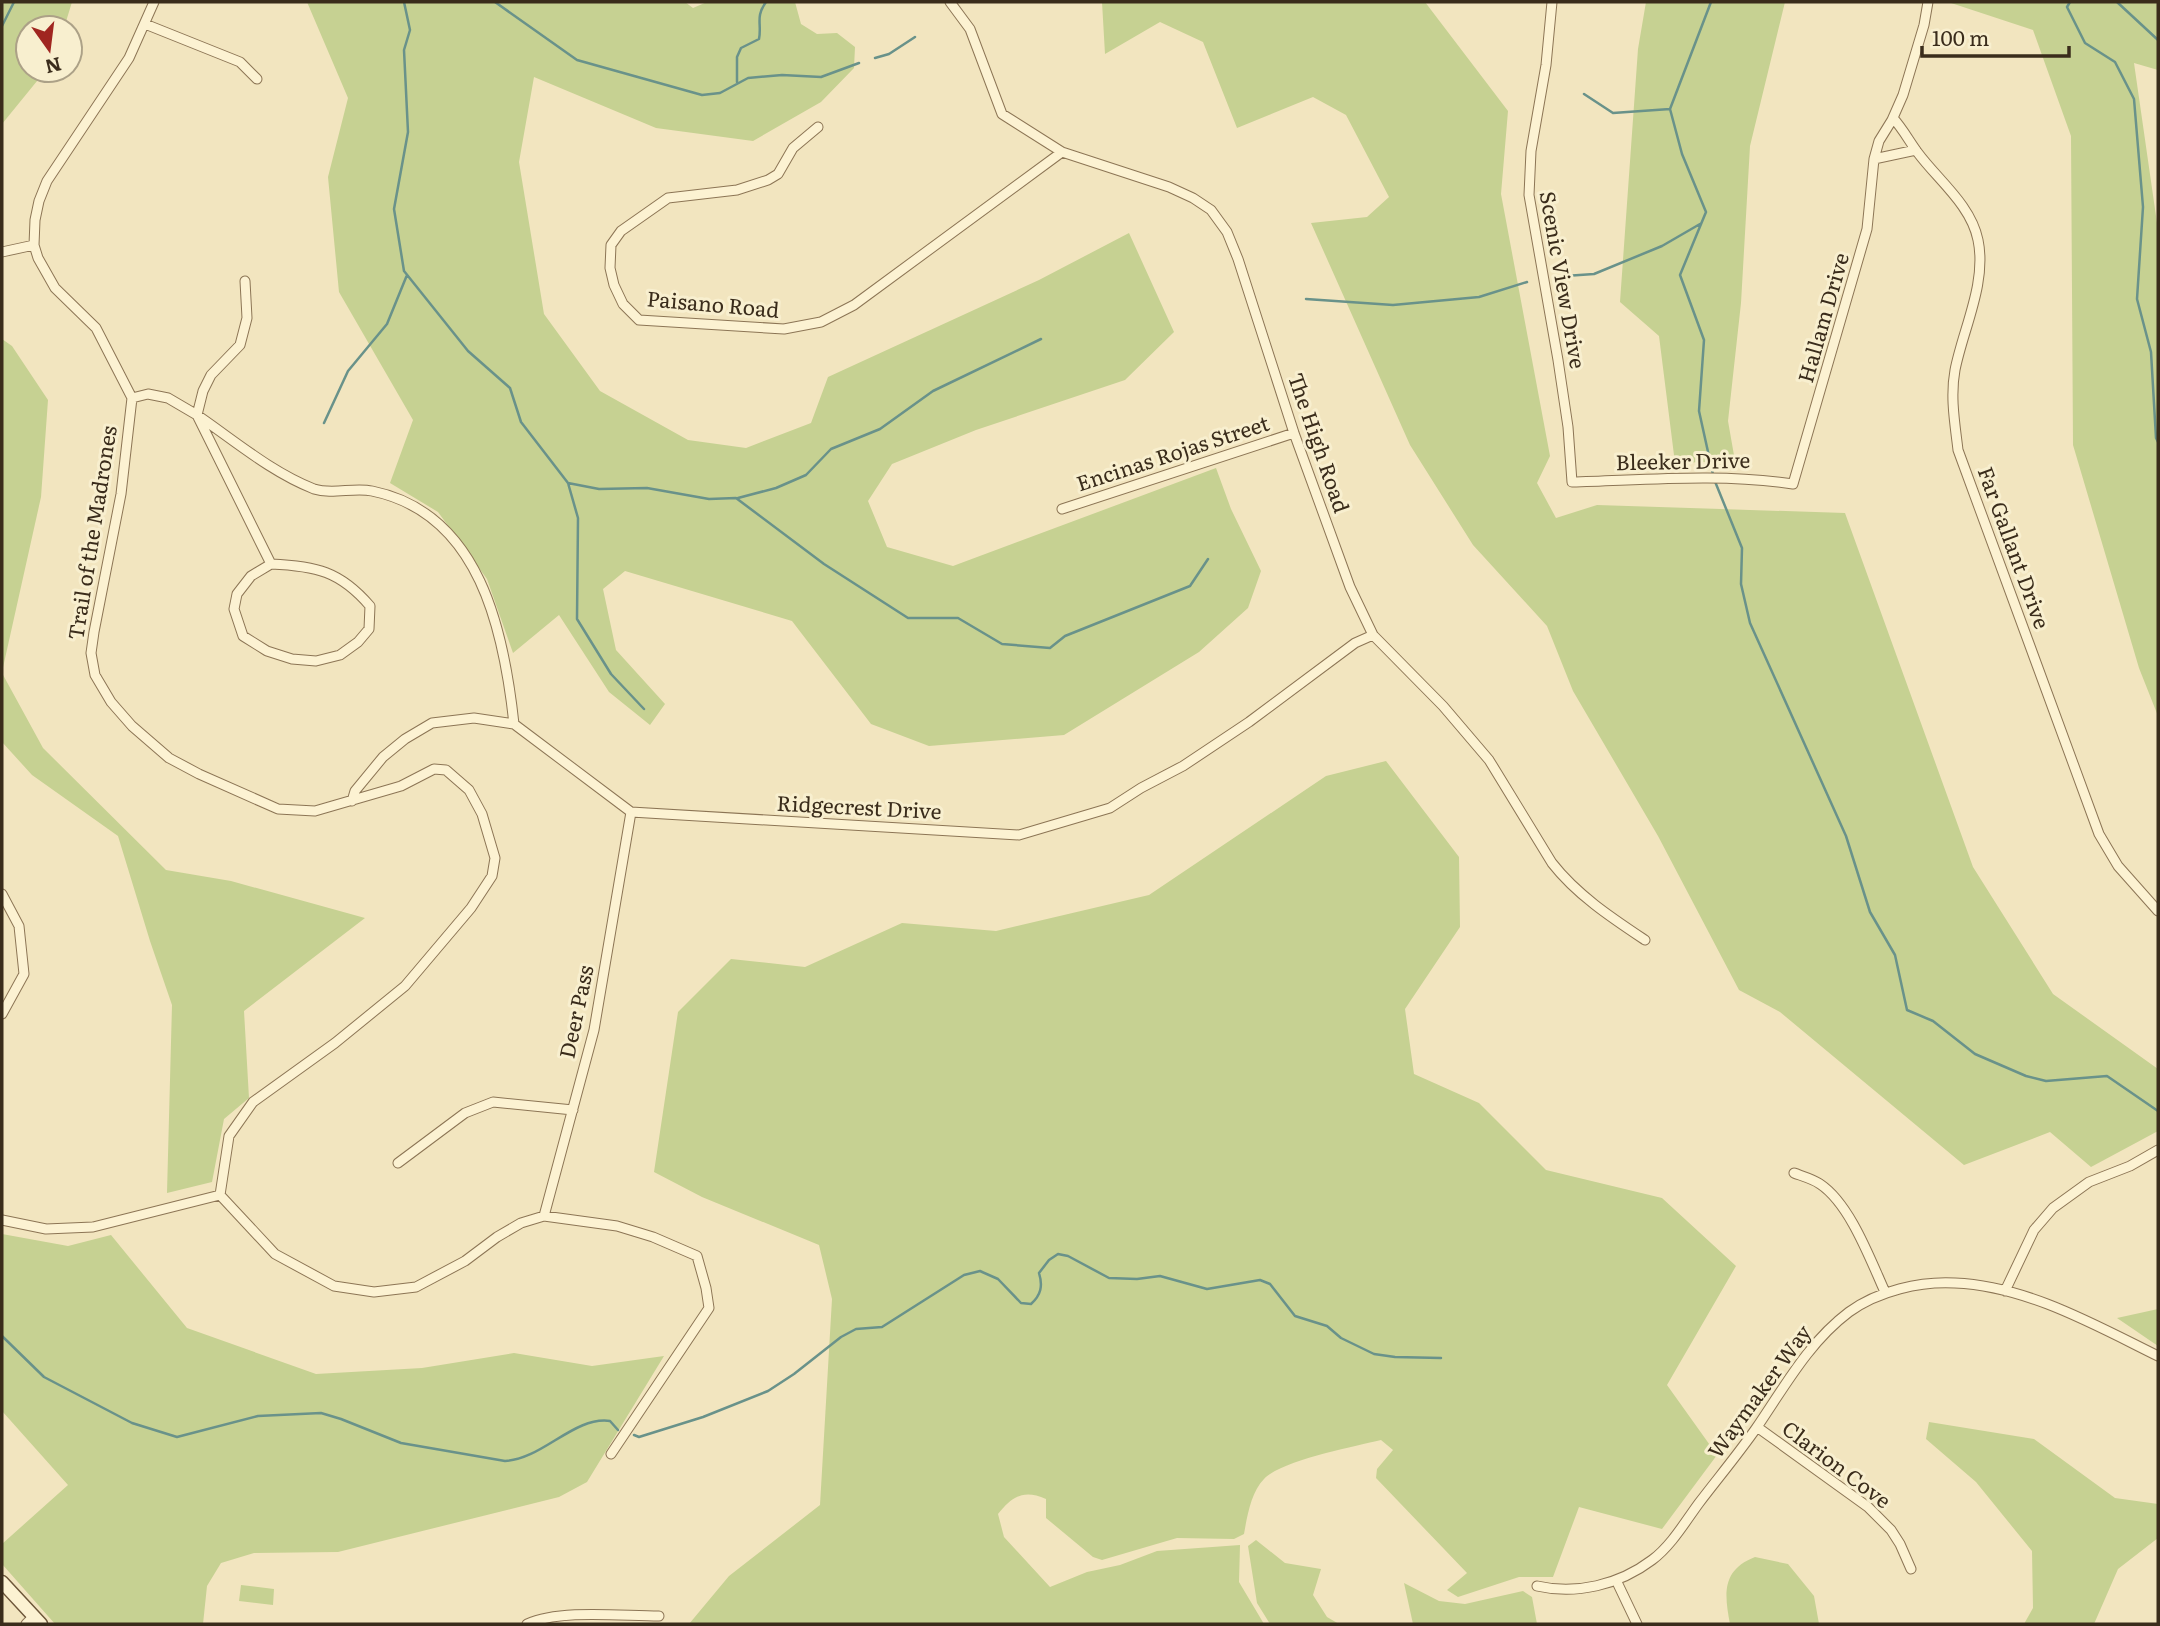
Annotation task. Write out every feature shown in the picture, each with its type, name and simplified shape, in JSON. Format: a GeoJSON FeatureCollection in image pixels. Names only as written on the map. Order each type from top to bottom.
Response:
{"type":"FeatureCollection","features":[{"type":"Feature","properties":{"kind":"street"},"geometry":{"type":"LineString","coordinates":[[154,2],[129,58],[47,181],[35,220],[34,245],[45,274],[55,288],[96,328],[132,398],[148,394],[168,398],[284,475],[318,490],[372,491],[420,508],[441,526],[465,554],[486,592],[499,628],[509,673],[514,724]]}},
{"type":"Feature","properties":{"kind":"street","name":"The High Road"},"geometry":{"type":"LineString","coordinates":[[950,2],[970,29],[1002,114],[1062,152],[1169,187],[1211,210],[1227,232],[1238,259],[1294,433],[1350,587],[1373,635],[1443,706],[1489,760],[1563,879],[1600,910],[1645,940]]}},
{"type":"Feature","properties":{"kind":"street","name":"Scenic View Drive"},"geometry":{"type":"LineString","coordinates":[[1552,2],[1546,65],[1531,151],[1529,195],[1569,427],[1572,482]]}},
{"type":"Feature","properties":{"kind":"street","name":"Hallam Drive"},"geometry":{"type":"LineString","coordinates":[[1793,484],[1867,229],[1874,159],[1879,141],[1894,118],[1924,25],[1928,2]]}},
{"type":"Feature","properties":{"kind":"street"},"geometry":{"type":"LineString","coordinates":[[145,24],[240,62],[257,79]]}},
{"type":"Feature","properties":{"kind":"street"},"geometry":{"type":"LineString","coordinates":[[1874,159],[1916,150],[1894,118]]}},
{"type":"Feature","properties":{"kind":"street","name":"Paisano Road"},"geometry":{"type":"LineString","coordinates":[[818,127],[793,148],[778,174],[768,180],[737,190],[668,198],[621,231],[611,244],[610,268],[623,304],[639,320],[784,330],[821,322],[854,305],[1062,152]]}},
{"type":"Feature","properties":{"kind":"street","name":"Far Gallant Drive"},"geometry":{"type":"LineString","coordinates":[[1916,150],[1971,220],[1978,240],[1977,288],[1954,373],[1953,402],[1958,450],[2099,834],[2119,866],[2158,911]]}},
{"type":"Feature","properties":{"kind":"street"},"geometry":{"type":"LineString","coordinates":[[2,253],[34,245]]}},
{"type":"Feature","properties":{"kind":"street"},"geometry":{"type":"LineString","coordinates":[[245,281],[247,318],[240,345],[211,375],[202,391],[197,415],[271,564]]}},
{"type":"Feature","properties":{"kind":"street","name":"Trail of the Madrones"},"geometry":{"type":"LineString","coordinates":[[132,398],[121,494],[101,587],[91,653],[94,676],[111,702],[132,726],[169,758],[278,809],[315,811],[401,786],[434,769],[446,770],[470,790],[482,814],[495,858],[492,876],[471,908],[405,986],[335,1043],[253,1102],[229,1136],[220,1195]]}},
{"type":"Feature","properties":{"kind":"street","name":"Encinas Rojas Street"},"geometry":{"type":"LineString","coordinates":[[1062,509],[1294,433]]}},
{"type":"Feature","properties":{"kind":"street","name":"Bleeker Drive"},"geometry":{"type":"LineString","coordinates":[[1572,482],[1723,477],[1793,484]]}},
{"type":"Feature","properties":{"kind":"street"},"geometry":{"type":"LineString","coordinates":[[271,564],[298,565],[329,573],[355,588],[370,606],[369,629],[358,642],[340,655],[316,661],[292,659],[267,651],[243,636],[234,609],[237,594],[251,576],[271,564]]}},
{"type":"Feature","properties":{"kind":"street","name":"Ridgecrest Drive"},"geometry":{"type":"LineString","coordinates":[[631,812],[1019,835],[1110,808],[1140,788],[1183,766],[1249,722],[1355,643],[1373,635]]}},
{"type":"Feature","properties":{"kind":"street"},"geometry":{"type":"LineString","coordinates":[[352,801],[355,791],[383,757],[405,739],[432,723],[474,718],[514,724],[631,812]]}},
{"type":"Feature","properties":{"kind":"street","name":"Deer Pass"},"geometry":{"type":"LineString","coordinates":[[544,1216],[594,1030],[631,812]]}},
{"type":"Feature","properties":{"kind":"street"},"geometry":{"type":"LineString","coordinates":[[2,894],[19,926],[24,974],[2,1014]]}},
{"type":"Feature","properties":{"kind":"street"},"geometry":{"type":"LineString","coordinates":[[398,1163],[466,1113],[493,1102],[573,1110]]}},
{"type":"Feature","properties":{"kind":"street"},"geometry":{"type":"LineString","coordinates":[[2005,1291],[2034,1230],[2053,1208],[2089,1182],[2130,1166],[2158,1150]]}},
{"type":"Feature","properties":{"kind":"street"},"geometry":{"type":"LineString","coordinates":[[1794,1173],[1819,1183],[1839,1204],[1853,1225],[1885,1292]]}},
{"type":"Feature","properties":{"kind":"street"},"geometry":{"type":"LineString","coordinates":[[2,1220],[46,1229],[93,1227],[220,1195],[275,1254],[334,1286],[374,1292],[416,1287],[465,1261],[521,1223],[544,1216],[617,1226],[653,1237],[696,1256],[709,1308],[611,1454]]}},
{"type":"Feature","properties":{"kind":"street","name":"Waymaker Way"},"geometry":{"type":"LineString","coordinates":[[1536,1586],[1555,1590],[1577,1589],[1616,1580],[1655,1558],[1757,1427],[1782,1388],[1824,1334],[1851,1310],[1885,1292],[1953,1282],[2005,1291],[2068,1312],[2158,1356]]}},
{"type":"Feature","properties":{"kind":"street","name":"Clarion Cove"},"geometry":{"type":"LineString","coordinates":[[1757,1427],[1868,1507],[1891,1530],[1911,1569]]}},
{"type":"Feature","properties":{"kind":"street"},"geometry":{"type":"LineString","coordinates":[[1616,1580],[1637,1624]]}},
{"type":"Feature","properties":{"kind":"street"},"geometry":{"type":"LineString","coordinates":[[2,1582],[34,1622]]}},
{"type":"Feature","properties":{"kind":"street"},"geometry":{"type":"LineString","coordinates":[[527,1624],[548,1617],[564,1616],[659,1616]]}},
{"type":"Feature","properties":{"kind":"green space"},"geometry":{"type":"Polygon","coordinates":[[[2,2],[72,2],[68,14],[14,14],[14,84],[35,84],[2,124],[2,2]]]}},
{"type":"Feature","properties":{"kind":"green space"},"geometry":{"type":"Polygon","coordinates":[[[307,2],[685,2],[693,8],[707,2],[795,2],[801,24],[817,34],[837,33],[855,47],[854,68],[821,102],[753,141],[656,128],[534,77],[519,162],[544,314],[600,391],[688,440],[746,448],[811,423],[828,377],[1039,280],[1129,233],[1174,332],[1125,380],[976,430],[892,464],[868,501],[887,547],[953,566],[1216,468],[1231,509],[1261,571],[1248,608],[1199,652],[1064,735],[929,746],[871,724],[792,621],[625,571],[603,589],[616,650],[665,704],[650,725],[609,692],[559,615],[513,653],[487,579],[438,512],[390,483],[413,420],[339,292],[328,177],[348,98],[307,2]]]}},
{"type":"Feature","properties":{"kind":"green space"},"geometry":{"type":"Polygon","coordinates":[[[1102,2],[1425,2],[1508,111],[1501,194],[1550,456],[1537,483],[1556,518],[1597,505],[1845,513],[1973,867],[2053,994],[2158,1069],[2158,1131],[2091,1167],[2050,1132],[1964,1165],[1780,1012],[1739,990],[1658,836],[1573,691],[1547,626],[1473,545],[1410,445],[1311,223],[1367,217],[1389,197],[1346,115],[1313,97],[1237,128],[1203,42],[1160,22],[1105,54],[1102,2]]]}},
{"type":"Feature","properties":{"kind":"green space"},"geometry":{"type":"Polygon","coordinates":[[[1646,2],[1785,2],[1750,146],[1741,303],[1728,421],[1735,461],[1675,463],[1659,336],[1620,302],[1638,49],[1646,2]]]}},
{"type":"Feature","properties":{"kind":"green space"},"geometry":{"type":"Polygon","coordinates":[[[1948,2],[2158,2],[2158,70],[2134,63],[2158,230],[2158,716],[2139,668],[2073,445],[2071,136],[2033,30],[1948,2]]]}},
{"type":"Feature","properties":{"kind":"green space"},"geometry":{"type":"Polygon","coordinates":[[[2,339],[12,346],[48,400],[41,497],[2,672],[2,339]]]}},
{"type":"Feature","properties":{"kind":"green space"},"geometry":{"type":"Polygon","coordinates":[[[2,673],[43,748],[166,870],[231,881],[365,918],[244,1011],[249,1098],[224,1119],[212,1182],[167,1193],[172,1005],[118,836],[32,775],[2,742],[2,673]]]}},
{"type":"Feature","properties":{"kind":"green space"},"geometry":{"type":"Polygon","coordinates":[[[1386,761],[1459,857],[1460,927],[1405,1009],[1414,1074],[1479,1103],[1546,1170],[1662,1198],[1736,1266],[1667,1385],[1717,1455],[1662,1529],[1579,1507],[1553,1577],[1519,1577],[1458,1597],[1447,1590],[1467,1573],[1376,1478],[1377,1469],[1393,1450],[1381,1440],[1319,1455],[1273,1472],[1256,1491],[1244,1534],[1234,1539],[1177,1538],[1102,1560],[1093,1557],[1046,1518],[1046,1499],[1031,1495],[1019,1496],[998,1514],[1004,1537],[1050,1587],[1087,1572],[1120,1565],[1157,1551],[1240,1545],[1239,1582],[1264,1624],[689,1624],[729,1576],[820,1505],[832,1299],[819,1245],[702,1197],[654,1172],[678,1012],[731,959],[805,967],[902,923],[996,931],[1149,895],[1326,776],[1386,761]]]}},
{"type":"Feature","properties":{"kind":"green space"},"geometry":{"type":"Polygon","coordinates":[[[2,1234],[68,1246],[111,1235],[187,1328],[316,1374],[422,1368],[514,1353],[592,1366],[664,1356],[587,1482],[559,1497],[338,1552],[254,1553],[221,1563],[207,1586],[203,1624],[55,1624],[2,1564],[2,1544],[68,1485],[2,1411],[2,1234]]]}},
{"type":"Feature","properties":{"kind":"green space"},"geometry":{"type":"Polygon","coordinates":[[[2158,1309],[2158,1346],[2117,1318],[2158,1309]]]}},
{"type":"Feature","properties":{"kind":"green space"},"geometry":{"type":"Polygon","coordinates":[[[1929,1422],[2034,1439],[2115,1498],[2158,1504],[2158,1538],[2118,1569],[2094,1624],[2024,1624],[2033,1608],[2032,1551],[1976,1482],[1926,1439],[1929,1422]]]}},
{"type":"Feature","properties":{"kind":"green space"},"geometry":{"type":"Polygon","coordinates":[[[1256,1540],[1285,1563],[1321,1569],[1313,1595],[1327,1617],[1339,1624],[1270,1624],[1257,1603],[1248,1546],[1256,1540]]]}},
{"type":"Feature","properties":{"kind":"green space"},"geometry":{"type":"Polygon","coordinates":[[[1755,1557],[1788,1564],[1814,1596],[1819,1624],[1730,1624],[1728,1584],[1736,1569],[1755,1557]]]}},
{"type":"Feature","properties":{"kind":"green space"},"geometry":{"type":"Polygon","coordinates":[[[1404,1583],[1439,1601],[1465,1604],[1523,1591],[1532,1597],[1537,1624],[1413,1624],[1404,1583]]]}},
{"type":"Feature","properties":{"kind":"green space"},"geometry":{"type":"Polygon","coordinates":[[[241,1585],[274,1589],[273,1605],[239,1601],[241,1585]]]}},
{"type":"Feature","properties":{"kind":"waterway"},"geometry":{"type":"LineString","coordinates":[[2,26],[14,2]]}},
{"type":"Feature","properties":{"kind":"waterway"},"geometry":{"type":"LineString","coordinates":[[404,2],[410,30],[404,50],[408,132],[394,209],[404,271],[468,351],[510,388],[521,422],[568,483],[578,518],[577,619],[611,674],[644,709]]}},
{"type":"Feature","properties":{"kind":"waterway"},"geometry":{"type":"LineString","coordinates":[[495,2],[577,60],[702,95],[720,93],[748,78],[782,75],[821,77],[859,63]]}},
{"type":"Feature","properties":{"kind":"waterway"},"geometry":{"type":"LineString","coordinates":[[737,82],[737,57],[741,48],[759,39],[760,16],[766,2]]}},
{"type":"Feature","properties":{"kind":"waterway"},"geometry":{"type":"LineString","coordinates":[[1711,2],[1670,109],[1682,154],[1706,212],[1680,275],[1704,340],[1699,411],[1714,479],[1742,548],[1741,584],[1750,623],[1846,836],[1870,912],[1895,955],[1907,1010],[1933,1021],[1975,1054],[2026,1076],[2046,1081],[2107,1076],[2158,1111]]}},
{"type":"Feature","properties":{"kind":"waterway"},"geometry":{"type":"LineString","coordinates":[[2070,2],[2067,7],[2085,43],[2115,62],[2134,99],[2143,207],[2137,299],[2151,352],[2158,442]]}},
{"type":"Feature","properties":{"kind":"waterway"},"geometry":{"type":"LineString","coordinates":[[2117,2],[2158,40]]}},
{"type":"Feature","properties":{"kind":"waterway"},"geometry":{"type":"LineString","coordinates":[[875,58],[889,54],[915,37]]}},
{"type":"Feature","properties":{"kind":"waterway"},"geometry":{"type":"LineString","coordinates":[[1584,94],[1613,113],[1670,109]]}},
{"type":"Feature","properties":{"kind":"waterway"},"geometry":{"type":"LineString","coordinates":[[1565,276],[1594,274],[1662,246],[1700,224]]}},
{"type":"Feature","properties":{"kind":"waterway"},"geometry":{"type":"LineString","coordinates":[[324,423],[348,371],[387,324],[407,275]]}},
{"type":"Feature","properties":{"kind":"waterway"},"geometry":{"type":"LineString","coordinates":[[1306,299],[1393,305],[1479,297],[1527,282]]}},
{"type":"Feature","properties":{"kind":"waterway"},"geometry":{"type":"LineString","coordinates":[[738,498],[776,488],[806,475],[831,449],[880,429],[933,391],[1041,339]]}},
{"type":"Feature","properties":{"kind":"waterway"},"geometry":{"type":"LineString","coordinates":[[568,483],[599,489],[647,488],[709,499],[736,498],[824,564],[908,618],[958,618],[1002,644],[1050,648],[1065,636],[1190,586],[1208,559]]}},
{"type":"Feature","properties":{"kind":"waterway"},"geometry":{"type":"LineString","coordinates":[[634,1435],[639,1437],[703,1417],[768,1391],[841,1337],[856,1329],[882,1327],[964,1275],[980,1271],[998,1279],[1021,1303],[1031,1304],[1040,1290],[1039,1273],[1049,1260],[1058,1254],[1068,1256],[1109,1278],[1160,1276],[1207,1289],[1260,1280],[1270,1284],[1295,1316],[1327,1326],[1341,1338],[1374,1354],[1441,1358]]}},
{"type":"Feature","properties":{"kind":"waterway"},"geometry":{"type":"LineString","coordinates":[[2,1336],[44,1377],[132,1423],[177,1437],[258,1416],[321,1413],[401,1443],[505,1461],[519,1459],[571,1431],[597,1421],[610,1421],[618,1430]]}}]}
